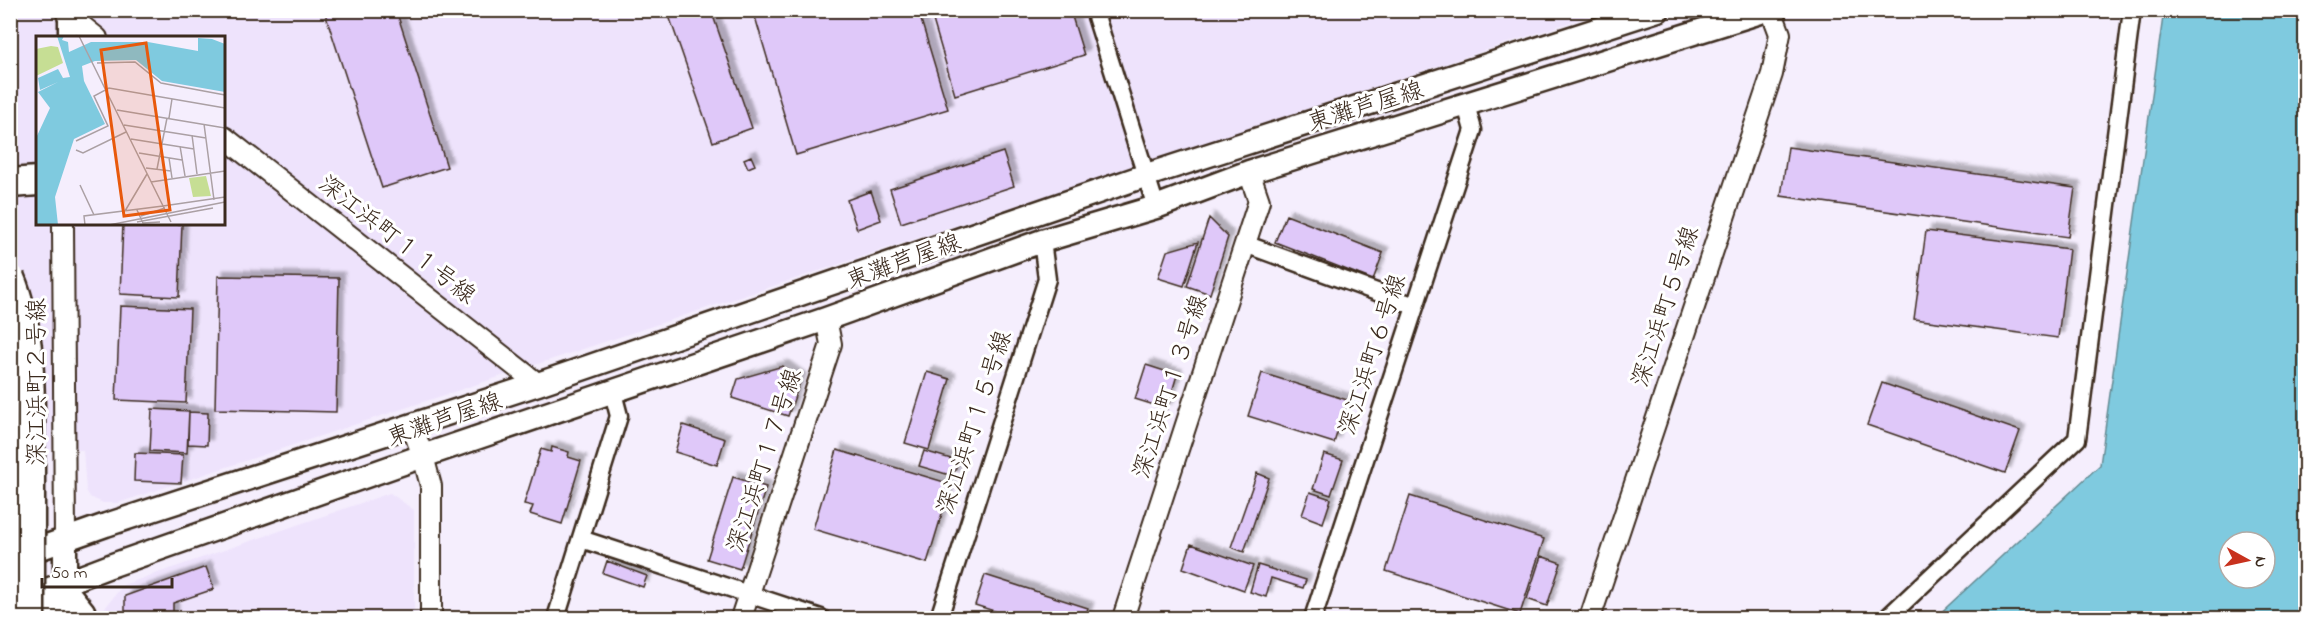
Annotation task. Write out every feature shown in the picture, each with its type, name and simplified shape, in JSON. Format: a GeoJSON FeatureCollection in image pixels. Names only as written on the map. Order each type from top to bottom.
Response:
{"type":"FeatureCollection","features":[{"type":"Feature","properties":{"kind":"highway"},"geometry":{"type":"LineString","coordinates":[[10,183],[36,181]]}},
{"type":"Feature","properties":{"kind":"highway"},"geometry":{"type":"LineString","coordinates":[[10,278],[20,305],[28,361],[30,618]]}},
{"type":"Feature","properties":{"kind":"main road","name":"東灘芦屋線"},"geometry":{"type":"LineString","coordinates":[[10,560],[117,521],[538,384],[1146,176],[1658,10]]}},
{"type":"Feature","properties":{"kind":"main road","name":"東灘芦屋線"},"geometry":{"type":"LineString","coordinates":[[10,604],[110,566],[423,456],[826,319],[1042,241],[1156,207],[1249,172],[1769,10]]}},
{"type":"Feature","properties":{"kind":"main road"},"geometry":{"type":"LineString","coordinates":[[65,541],[65,618]]}},
{"type":"Feature","properties":{"kind":"street"},"geometry":{"type":"LineString","coordinates":[[1094,10],[1156,207]]}},
{"type":"Feature","properties":{"kind":"street","name":"深江浜町５号線"},"geometry":{"type":"LineString","coordinates":[[1590,618],[1772,74],[1780,34],[1769,10]]}},
{"type":"Feature","properties":{"kind":"street"},"geometry":{"type":"LineString","coordinates":[[1887,618],[2077,439],[2132,10]]}},
{"type":"Feature","properties":{"kind":"street"},"geometry":{"type":"LineString","coordinates":[[67,12],[67,36]]}},
{"type":"Feature","properties":{"kind":"street"},"geometry":{"type":"LineString","coordinates":[[67,12],[95,36]]}},
{"type":"Feature","properties":{"kind":"street","name":"深江浜町６号線"},"geometry":{"type":"LineString","coordinates":[[1312,618],[1473,130],[1466,105]]}},
{"type":"Feature","properties":{"kind":"street","name":"深江浜町１１号線"},"geometry":{"type":"LineString","coordinates":[[225,138],[538,384]]}},
{"type":"Feature","properties":{"kind":"street","name":"深江浜町１３号線"},"geometry":{"type":"LineString","coordinates":[[1123,618],[1259,201],[1249,172]]}},
{"type":"Feature","properties":{"kind":"street","name":"深江浜町２号線"},"geometry":{"type":"LineString","coordinates":[[63,225],[65,541]]}},
{"type":"Feature","properties":{"kind":"street","name":"深江浜町１５号線"},"geometry":{"type":"LineString","coordinates":[[939,618],[1047,279],[1042,241]]}},
{"type":"Feature","properties":{"kind":"street"},"geometry":{"type":"LineString","coordinates":[[1245,244],[1415,306]]}},
{"type":"Feature","properties":{"kind":"street","name":"深江浜町１７号線"},"geometry":{"type":"LineString","coordinates":[[741,618],[831,344],[826,319]]}},
{"type":"Feature","properties":{"kind":"street"},"geometry":{"type":"LineString","coordinates":[[556,618],[620,416],[613,393]]}},
{"type":"Feature","properties":{"kind":"street"},"geometry":{"type":"LineString","coordinates":[[412,426],[431,486],[431,618]]}},
{"type":"Feature","properties":{"kind":"street"},"geometry":{"type":"LineString","coordinates":[[581,539],[821,618]]}},
{"type":"Feature","properties":{"kind":"street"},"geometry":{"type":"LineString","coordinates":[[45,618],[65,584],[86,610],[86,618]]}},
{"type":"Feature","properties":{"kind":"shaded area"},"geometry":{"type":"Polygon","coordinates":[[[10,11],[1604,11],[118,503],[103,503],[90,497],[86,490],[83,450],[18,448],[21,618],[10,618],[10,11]]]}},
{"type":"Feature","properties":{"kind":"shaded area"},"geometry":{"type":"Polygon","coordinates":[[[390,493],[414,510],[414,618],[101,618],[101,613],[123,585],[390,493]]]}},
{"type":"Feature","properties":{"kind":"water"},"geometry":{"type":"Polygon","coordinates":[[[2164,10],[2305,11],[2305,618],[1935,618],[2100,465],[2164,10]]]}},
{"type":"Feature","properties":{"kind":"building"},"geometry":{"type":"Polygon","coordinates":[[[324,10],[396,10],[447,167],[382,188],[324,10]]]}},
{"type":"Feature","properties":{"kind":"building"},"geometry":{"type":"Polygon","coordinates":[[[667,10],[711,10],[752,128],[713,142],[667,10]]]}},
{"type":"Feature","properties":{"kind":"building"},"geometry":{"type":"Polygon","coordinates":[[[753,10],[918,10],[948,109],[796,155],[753,10]]]}},
{"type":"Feature","properties":{"kind":"building"},"geometry":{"type":"Polygon","coordinates":[[[930,10],[1070,10],[1084,55],[955,95],[930,10]]]}},
{"type":"Feature","properties":{"kind":"building"},"geometry":{"type":"Polygon","coordinates":[[[1788,147],[2075,188],[2068,237],[1781,196],[1788,147]]]}},
{"type":"Feature","properties":{"kind":"building"},"geometry":{"type":"Polygon","coordinates":[[[1003,152],[1014,186],[901,223],[890,189],[1003,152]]]}},
{"type":"Feature","properties":{"kind":"building"},"geometry":{"type":"Polygon","coordinates":[[[751,156],[755,165],[748,168],[744,159],[751,156]]]}},
{"type":"Feature","properties":{"kind":"building"},"geometry":{"type":"Polygon","coordinates":[[[871,191],[881,220],[857,229],[847,200],[871,191]]]}},
{"type":"Feature","properties":{"kind":"building"},"geometry":{"type":"Polygon","coordinates":[[[1286,215],[1383,253],[1373,280],[1275,242],[1286,215]]]}},
{"type":"Feature","properties":{"kind":"building"},"geometry":{"type":"Polygon","coordinates":[[[1209,218],[1228,237],[1210,294],[1187,286],[1209,218]]]}},
{"type":"Feature","properties":{"kind":"building"},"geometry":{"type":"Polygon","coordinates":[[[123,225],[182,225],[179,297],[120,294],[123,225]]]}},
{"type":"Feature","properties":{"kind":"building"},"geometry":{"type":"Polygon","coordinates":[[[1926,231],[2069,249],[2058,338],[1914,319],[1926,231]]]}},
{"type":"Feature","properties":{"kind":"building"},"geometry":{"type":"Polygon","coordinates":[[[1198,242],[1184,286],[1158,278],[1167,251],[1198,242]]]}},
{"type":"Feature","properties":{"kind":"building"},"geometry":{"type":"Polygon","coordinates":[[[218,276],[339,278],[336,412],[215,409],[218,276]]]}},
{"type":"Feature","properties":{"kind":"building"},"geometry":{"type":"Polygon","coordinates":[[[120,306],[190,309],[186,403],[116,400],[120,306]]]}},
{"type":"Feature","properties":{"kind":"building"},"geometry":{"type":"Polygon","coordinates":[[[1146,365],[1177,375],[1167,409],[1135,399],[1146,365]]]}},
{"type":"Feature","properties":{"kind":"building"},"geometry":{"type":"Polygon","coordinates":[[[783,366],[801,379],[788,416],[732,398],[738,379],[783,366]]]}},
{"type":"Feature","properties":{"kind":"building"},"geometry":{"type":"Polygon","coordinates":[[[927,372],[950,379],[929,450],[905,443],[927,372]]]}},
{"type":"Feature","properties":{"kind":"building"},"geometry":{"type":"Polygon","coordinates":[[[1262,373],[1347,400],[1334,443],[1248,416],[1262,373]]]}},
{"type":"Feature","properties":{"kind":"building"},"geometry":{"type":"Polygon","coordinates":[[[1882,383],[2020,431],[2005,473],[1867,425],[1882,383]]]}},
{"type":"Feature","properties":{"kind":"building"},"geometry":{"type":"Polygon","coordinates":[[[152,409],[189,411],[187,453],[150,451],[152,409]]]}},
{"type":"Feature","properties":{"kind":"building"},"geometry":{"type":"Polygon","coordinates":[[[189,412],[208,413],[207,445],[188,444],[189,412]]]}},
{"type":"Feature","properties":{"kind":"building"},"geometry":{"type":"Polygon","coordinates":[[[683,425],[725,439],[717,465],[675,452],[683,425]]]}},
{"type":"Feature","properties":{"kind":"building"},"geometry":{"type":"Polygon","coordinates":[[[552,447],[569,452],[568,457],[581,461],[562,524],[530,514],[533,506],[524,504],[541,449],[551,452],[552,447]]]}},
{"type":"Feature","properties":{"kind":"building"},"geometry":{"type":"Polygon","coordinates":[[[837,450],[951,484],[927,563],[813,529],[837,450]]]}},
{"type":"Feature","properties":{"kind":"building"},"geometry":{"type":"Polygon","coordinates":[[[924,451],[958,461],[953,476],[919,466],[924,451]]]}},
{"type":"Feature","properties":{"kind":"building"},"geometry":{"type":"Polygon","coordinates":[[[135,453],[183,455],[181,483],[134,481],[135,453]]]}},
{"type":"Feature","properties":{"kind":"building"},"geometry":{"type":"Polygon","coordinates":[[[1324,454],[1343,460],[1331,495],[1313,489],[1324,454]]]}},
{"type":"Feature","properties":{"kind":"building"},"geometry":{"type":"Polygon","coordinates":[[[1257,473],[1269,478],[1244,552],[1231,547],[1257,473]]]}},
{"type":"Feature","properties":{"kind":"building"},"geometry":{"type":"Polygon","coordinates":[[[733,477],[766,487],[740,569],[707,559],[733,477]]]}},
{"type":"Feature","properties":{"kind":"building"},"geometry":{"type":"Polygon","coordinates":[[[1310,492],[1331,499],[1323,523],[1302,515],[1310,492]]]}},
{"type":"Feature","properties":{"kind":"building"},"geometry":{"type":"Polygon","coordinates":[[[1410,496],[1544,539],[1520,614],[1386,571],[1410,496]]]}},
{"type":"Feature","properties":{"kind":"building"},"geometry":{"type":"Polygon","coordinates":[[[1191,544],[1253,566],[1244,590],[1183,568],[1191,544]]]}},
{"type":"Feature","properties":{"kind":"building"},"geometry":{"type":"Polygon","coordinates":[[[1541,556],[1561,563],[1547,606],[1527,599],[1541,556]]]}},
{"type":"Feature","properties":{"kind":"building"},"geometry":{"type":"Polygon","coordinates":[[[607,561],[647,576],[643,587],[603,573],[607,561]]]}},
{"type":"Feature","properties":{"kind":"building"},"geometry":{"type":"Polygon","coordinates":[[[1258,565],[1306,580],[1303,588],[1271,578],[1266,597],[1250,592],[1258,565]]]}},
{"type":"Feature","properties":{"kind":"building"},"geometry":{"type":"Polygon","coordinates":[[[206,567],[214,589],[173,603],[173,618],[125,618],[125,596],[206,567]]]}},
{"type":"Feature","properties":{"kind":"building"},"geometry":{"type":"Polygon","coordinates":[[[985,575],[1088,608],[1085,618],[1016,618],[975,605],[985,575]]]}}]}
